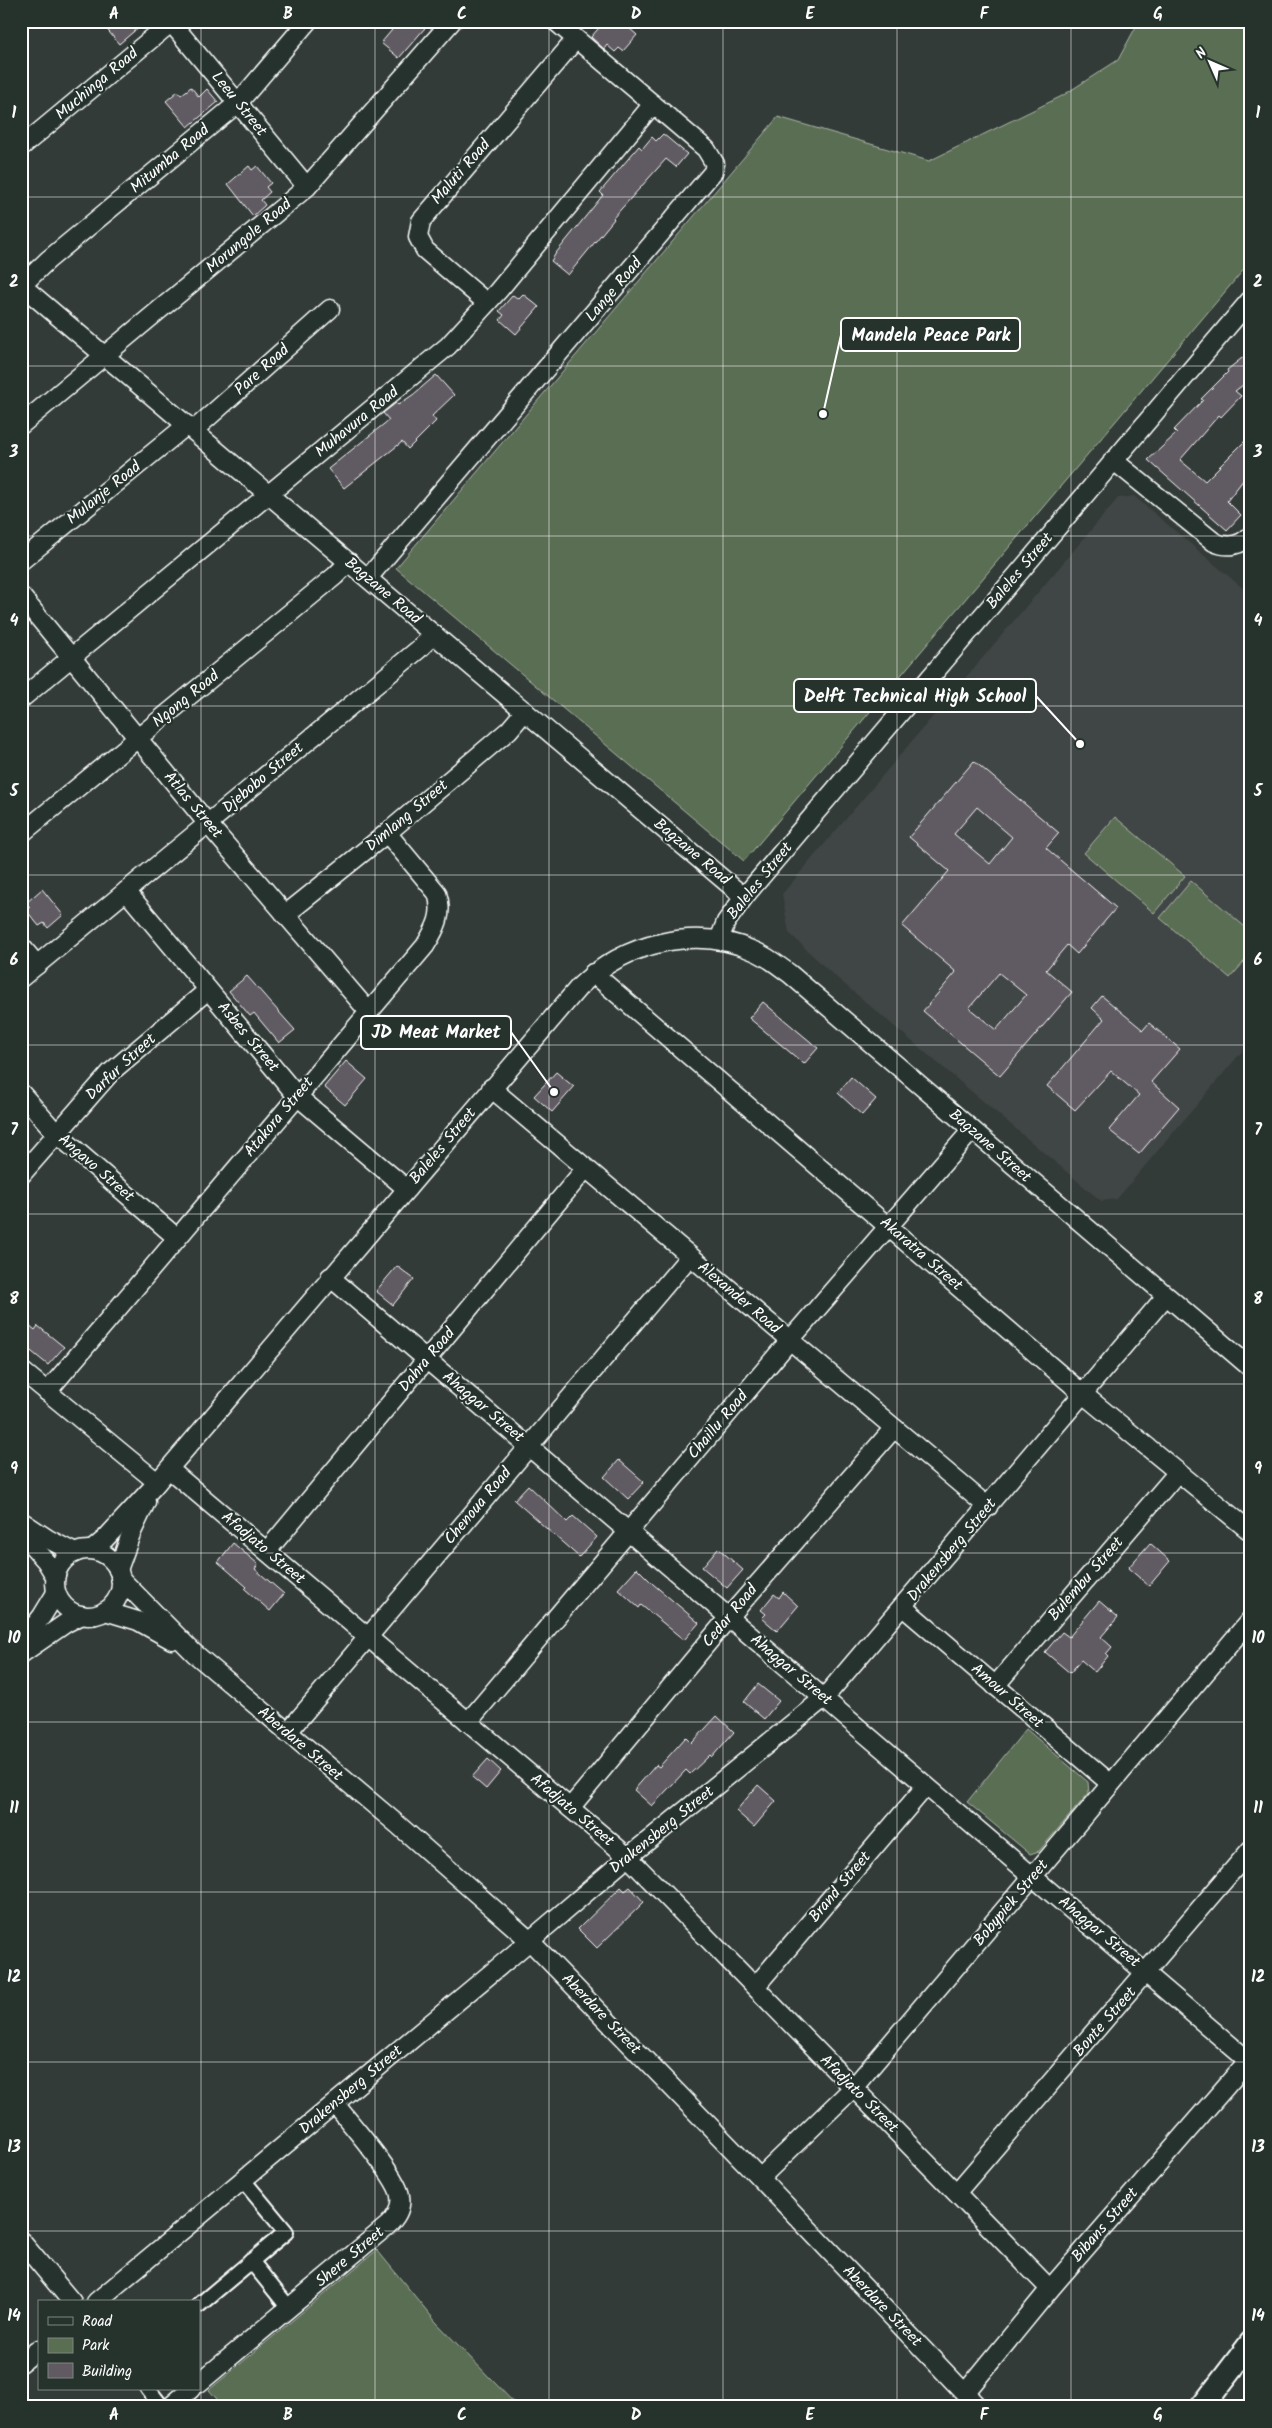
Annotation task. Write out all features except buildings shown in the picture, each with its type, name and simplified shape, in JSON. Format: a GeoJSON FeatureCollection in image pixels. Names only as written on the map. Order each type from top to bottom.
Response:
{"type":"FeatureCollection","features":[{"type":"Feature","properties":{"kind":"street","name":"Mitumba Road"},"geometry":{"type":"LineString","coordinates":[[21,286],[48,260],[238,103],[308,21]]}},
{"type":"Feature","properties":{"kind":"street","name":"Morungole Road"},"geometry":{"type":"LineString","coordinates":[[21,425],[307,187],[452,21]]}},
{"type":"Feature","properties":{"kind":"street","name":"Lange Road"},"geometry":{"type":"LineString","coordinates":[[368,578],[712,172],[715,164],[706,149],[555,21]]}},
{"type":"Feature","properties":{"kind":"street","name":"Leeu Street"},"geometry":{"type":"LineString","coordinates":[[172,22],[307,187]]}},
{"type":"Feature","properties":{"kind":"street","name":"Muchinga Road"},"geometry":{"type":"LineString","coordinates":[[21,148],[172,22]]}},
{"type":"Feature","properties":{"kind":"street","name":"Maluti Road"},"geometry":{"type":"LineString","coordinates":[[487,304],[425,250],[418,237],[421,221],[576,39]]}},
{"type":"Feature","properties":{"kind":"street","name":"Muhavura Road"},"geometry":{"type":"LineString","coordinates":[[21,699],[428,365],[487,304],[653,104]]}},
{"type":"Feature","properties":{"kind":"street","name":"Bagzane Road"},"geometry":{"type":"LineString","coordinates":[[21,286],[744,897]]}},
{"type":"Feature","properties":{"kind":"street","name":"Baleles Street"},"geometry":{"type":"LineString","coordinates":[[84,1551],[105,1539],[156,1484],[491,1088],[593,973],[627,954],[679,938],[719,940],[726,922],[744,897],[1251,299]]}},
{"type":"Feature","properties":{"kind":"street","name":"Pare Road"},"geometry":{"type":"LineString","coordinates":[[190,428],[330,309]]}},
{"type":"Feature","properties":{"kind":"street","name":"Mulanje Road"},"geometry":{"type":"LineString","coordinates":[[21,561],[190,428]]}},
{"type":"Feature","properties":{"kind":"street"},"geometry":{"type":"LineString","coordinates":[[1113,460],[1214,542],[1221,545],[1234,545],[1251,535]]}},
{"type":"Feature","properties":{"kind":"street","name":"Ngong Road"},"geometry":{"type":"LineString","coordinates":[[21,834],[335,576],[348,562]]}},
{"type":"Feature","properties":{"kind":"street","name":"Atlas Street"},"geometry":{"type":"LineString","coordinates":[[21,596],[208,824],[368,1012]]}},
{"type":"Feature","properties":{"kind":"street","name":"Djebobo Street"},"geometry":{"type":"LineString","coordinates":[[21,978],[419,649],[434,634]]}},
{"type":"Feature","properties":{"kind":"street","name":"Dimlang Street"},"geometry":{"type":"LineString","coordinates":[[285,915],[387,833],[509,730],[525,711]]}},
{"type":"Feature","properties":{"kind":"street","name":"Atakora Street"},"geometry":{"type":"LineString","coordinates":[[47,1392],[425,946],[439,923],[441,904],[437,893],[387,833]]}},
{"type":"Feature","properties":{"kind":"street","name":"Asbes Street"},"geometry":{"type":"LineString","coordinates":[[126,891],[298,1096],[407,1189]]}},
{"type":"Feature","properties":{"kind":"street","name":"Bagzane Street"},"geometry":{"type":"LineString","coordinates":[[719,940],[755,951],[790,974],[1251,1368]]}},
{"type":"Feature","properties":{"kind":"street"},"geometry":{"type":"LineString","coordinates":[[21,946],[37,965]]}},
{"type":"Feature","properties":{"kind":"street","name":"Akaratra Street"},"geometry":{"type":"LineString","coordinates":[[593,973],[1083,1394],[1251,1532]]}},
{"type":"Feature","properties":{"kind":"street","name":"Darfur Street"},"geometry":{"type":"LineString","coordinates":[[21,1175],[111,1072],[208,990]]}},
{"type":"Feature","properties":{"kind":"street","name":"Alexander Road"},"geometry":{"type":"LineString","coordinates":[[491,1088],[988,1507]]}},
{"type":"Feature","properties":{"kind":"street","name":"Angavo Street"},"geometry":{"type":"LineString","coordinates":[[21,1093],[56,1133],[177,1238]]}},
{"type":"Feature","properties":{"kind":"street","name":"Chaillu Road"},"geometry":{"type":"LineString","coordinates":[[468,1722],[790,1340],[972,1130]]}},
{"type":"Feature","properties":{"kind":"street","name":"Dahra Road"},"geometry":{"type":"LineString","coordinates":[[267,1551],[586,1168]]}},
{"type":"Feature","properties":{"kind":"street","name":"Chenoua Road"},"geometry":{"type":"LineString","coordinates":[[287,1733],[690,1256]]}},
{"type":"Feature","properties":{"kind":"street","name":"Ahaggar Street"},"geometry":{"type":"LineString","coordinates":[[330,1277],[1250,2062]]}},
{"type":"Feature","properties":{"kind":"street","name":"Drakensberg Street"},"geometry":{"type":"LineString","coordinates":[[98,2300],[628,1857],[824,1698],[1166,1296]]}},
{"type":"Feature","properties":{"kind":"street"},"geometry":{"type":"LineString","coordinates":[[21,1370],[156,1484]]}},
{"type":"Feature","properties":{"kind":"street","name":"Cedar Road"},"geometry":{"type":"LineString","coordinates":[[570,1808],[728,1617],[894,1428]]}},
{"type":"Feature","properties":{"kind":"street","name":"Afadjato Street"},"geometry":{"type":"LineString","coordinates":[[169,1469],[628,1857],[1050,2289]]}},
{"type":"Feature","properties":{"kind":"street","name":"Bulembu Street"},"geometry":{"type":"LineString","coordinates":[[995,1686],[1178,1472]]}},
{"type":"Feature","properties":{"kind":"street","name":"Baleles Street"},"geometry":{"type":"LineString","coordinates":[[119,1574],[137,1519],[156,1484]]}},
{"type":"Feature","properties":{"kind":"street"},"geometry":{"type":"LineString","coordinates":[[21,1522],[48,1539],[111,1559],[119,1574],[117,1599],[105,1611],[89,1616],[68,1610],[61,1603],[56,1584],[46,1560],[21,1533]]}},
{"type":"Feature","properties":{"kind":"street"},"geometry":{"type":"LineString","coordinates":[[21,1643],[42,1616],[56,1584],[62,1562],[84,1551]]}},
{"type":"Feature","properties":{"kind":"street","name":"Aberdare Street"},"geometry":{"type":"LineString","coordinates":[[119,1574],[194,1653],[397,1824],[529,1940],[760,2178],[978,2407]]}},
{"type":"Feature","properties":{"kind":"street","name":"Amour Street"},"geometry":{"type":"LineString","coordinates":[[903,1607],[1111,1784]]}},
{"type":"Feature","properties":{"kind":"street","name":"Aberdare Street"},"geometry":{"type":"LineString","coordinates":[[105,1611],[138,1621],[194,1653]]}},
{"type":"Feature","properties":{"kind":"street"},"geometry":{"type":"LineString","coordinates":[[21,1654],[66,1623],[82,1615]]}},
{"type":"Feature","properties":{"kind":"street","name":"Bobypiek Street"},"geometry":{"type":"LineString","coordinates":[[760,2178],[853,2088],[1251,1619]]}},
{"type":"Feature","properties":{"kind":"street","name":"Brand Street"},"geometry":{"type":"LineString","coordinates":[[755,1987],[926,1786]]}},
{"type":"Feature","properties":{"kind":"street","name":"Bonte Street"},"geometry":{"type":"LineString","coordinates":[[957,2192],[1147,1973],[1251,1849]]}},
{"type":"Feature","properties":{"kind":"street","name":"Bibans Street"},"geometry":{"type":"LineString","coordinates":[[965,2393],[1050,2289],[1250,2062]]}},
{"type":"Feature","properties":{"kind":"street","name":"Shere Street"},"geometry":{"type":"LineString","coordinates":[[200,2382],[393,2221],[400,2208],[400,2195],[396,2183],[334,2104]]}},
{"type":"Feature","properties":{"kind":"street"},"geometry":{"type":"LineString","coordinates":[[200,2304],[286,2232],[243,2180]]}},
{"type":"Feature","properties":{"kind":"street"},"geometry":{"type":"LineString","coordinates":[[21,2241],[70,2300]]}},
{"type":"Feature","properties":{"kind":"street"},"geometry":{"type":"LineString","coordinates":[[251,2261],[289,2308]]}},
{"type":"Feature","properties":{"kind":"street"},"geometry":{"type":"LineString","coordinates":[[1202,2407],[1251,2343]]}},
{"type":"Feature","properties":{"kind":"street"},"geometry":{"type":"LineString","coordinates":[[21,2364],[38,2350]]}},
{"type":"Feature","properties":{"kind":"street"},"geometry":{"type":"LineString","coordinates":[[149,2390],[162,2407]]}},
{"type":"Feature","properties":{"kind":"street"},"geometry":{"type":"LineString","coordinates":[[170,2407],[190,2390]]}},
{"type":"Feature","properties":{"kind":"shaded area"},"geometry":{"type":"Polygon","coordinates":[[[1134,496],[1251,595],[1251,1041],[1117,1199],[1101,1201],[831,973],[789,933],[782,894],[1118,498],[1134,496]]]}},
{"type":"Feature","properties":{"kind":"green space"},"geometry":{"type":"Polygon","coordinates":[[[1139,21],[1251,21],[1251,261],[744,861],[396,568],[778,117],[929,161],[1062,96],[1118,60],[1139,21]]]}},
{"type":"Feature","properties":{"kind":"green space"},"geometry":{"type":"Polygon","coordinates":[[[1115,817],[1185,876],[1154,913],[1084,853],[1115,817]]]}},
{"type":"Feature","properties":{"kind":"green space"},"geometry":{"type":"Polygon","coordinates":[[[1191,881],[1251,932],[1251,954],[1230,978],[1160,918],[1191,881]]]}},
{"type":"Feature","properties":{"kind":"green space"},"geometry":{"type":"Polygon","coordinates":[[[1026,1729],[1088,1782],[1089,1793],[1039,1851],[1030,1854],[967,1802],[1026,1729]]]}},
{"type":"Feature","properties":{"kind":"green space"},"geometry":{"type":"Polygon","coordinates":[[[377,2250],[436,2322],[518,2407],[224,2407],[209,2390],[377,2250]]]}},
{"type":"Feature","properties":{"kind":"place","name":"Mandela Peace Park"},"geometry":{"type":"Point","coordinates":[823,414]}},
{"type":"Feature","properties":{"kind":"place","name":"Delft Technical High School"},"geometry":{"type":"Point","coordinates":[1080,744]}},
{"type":"Feature","properties":{"kind":"place","name":"JD Meat Market"},"geometry":{"type":"Point","coordinates":[554,1092]}}]}
